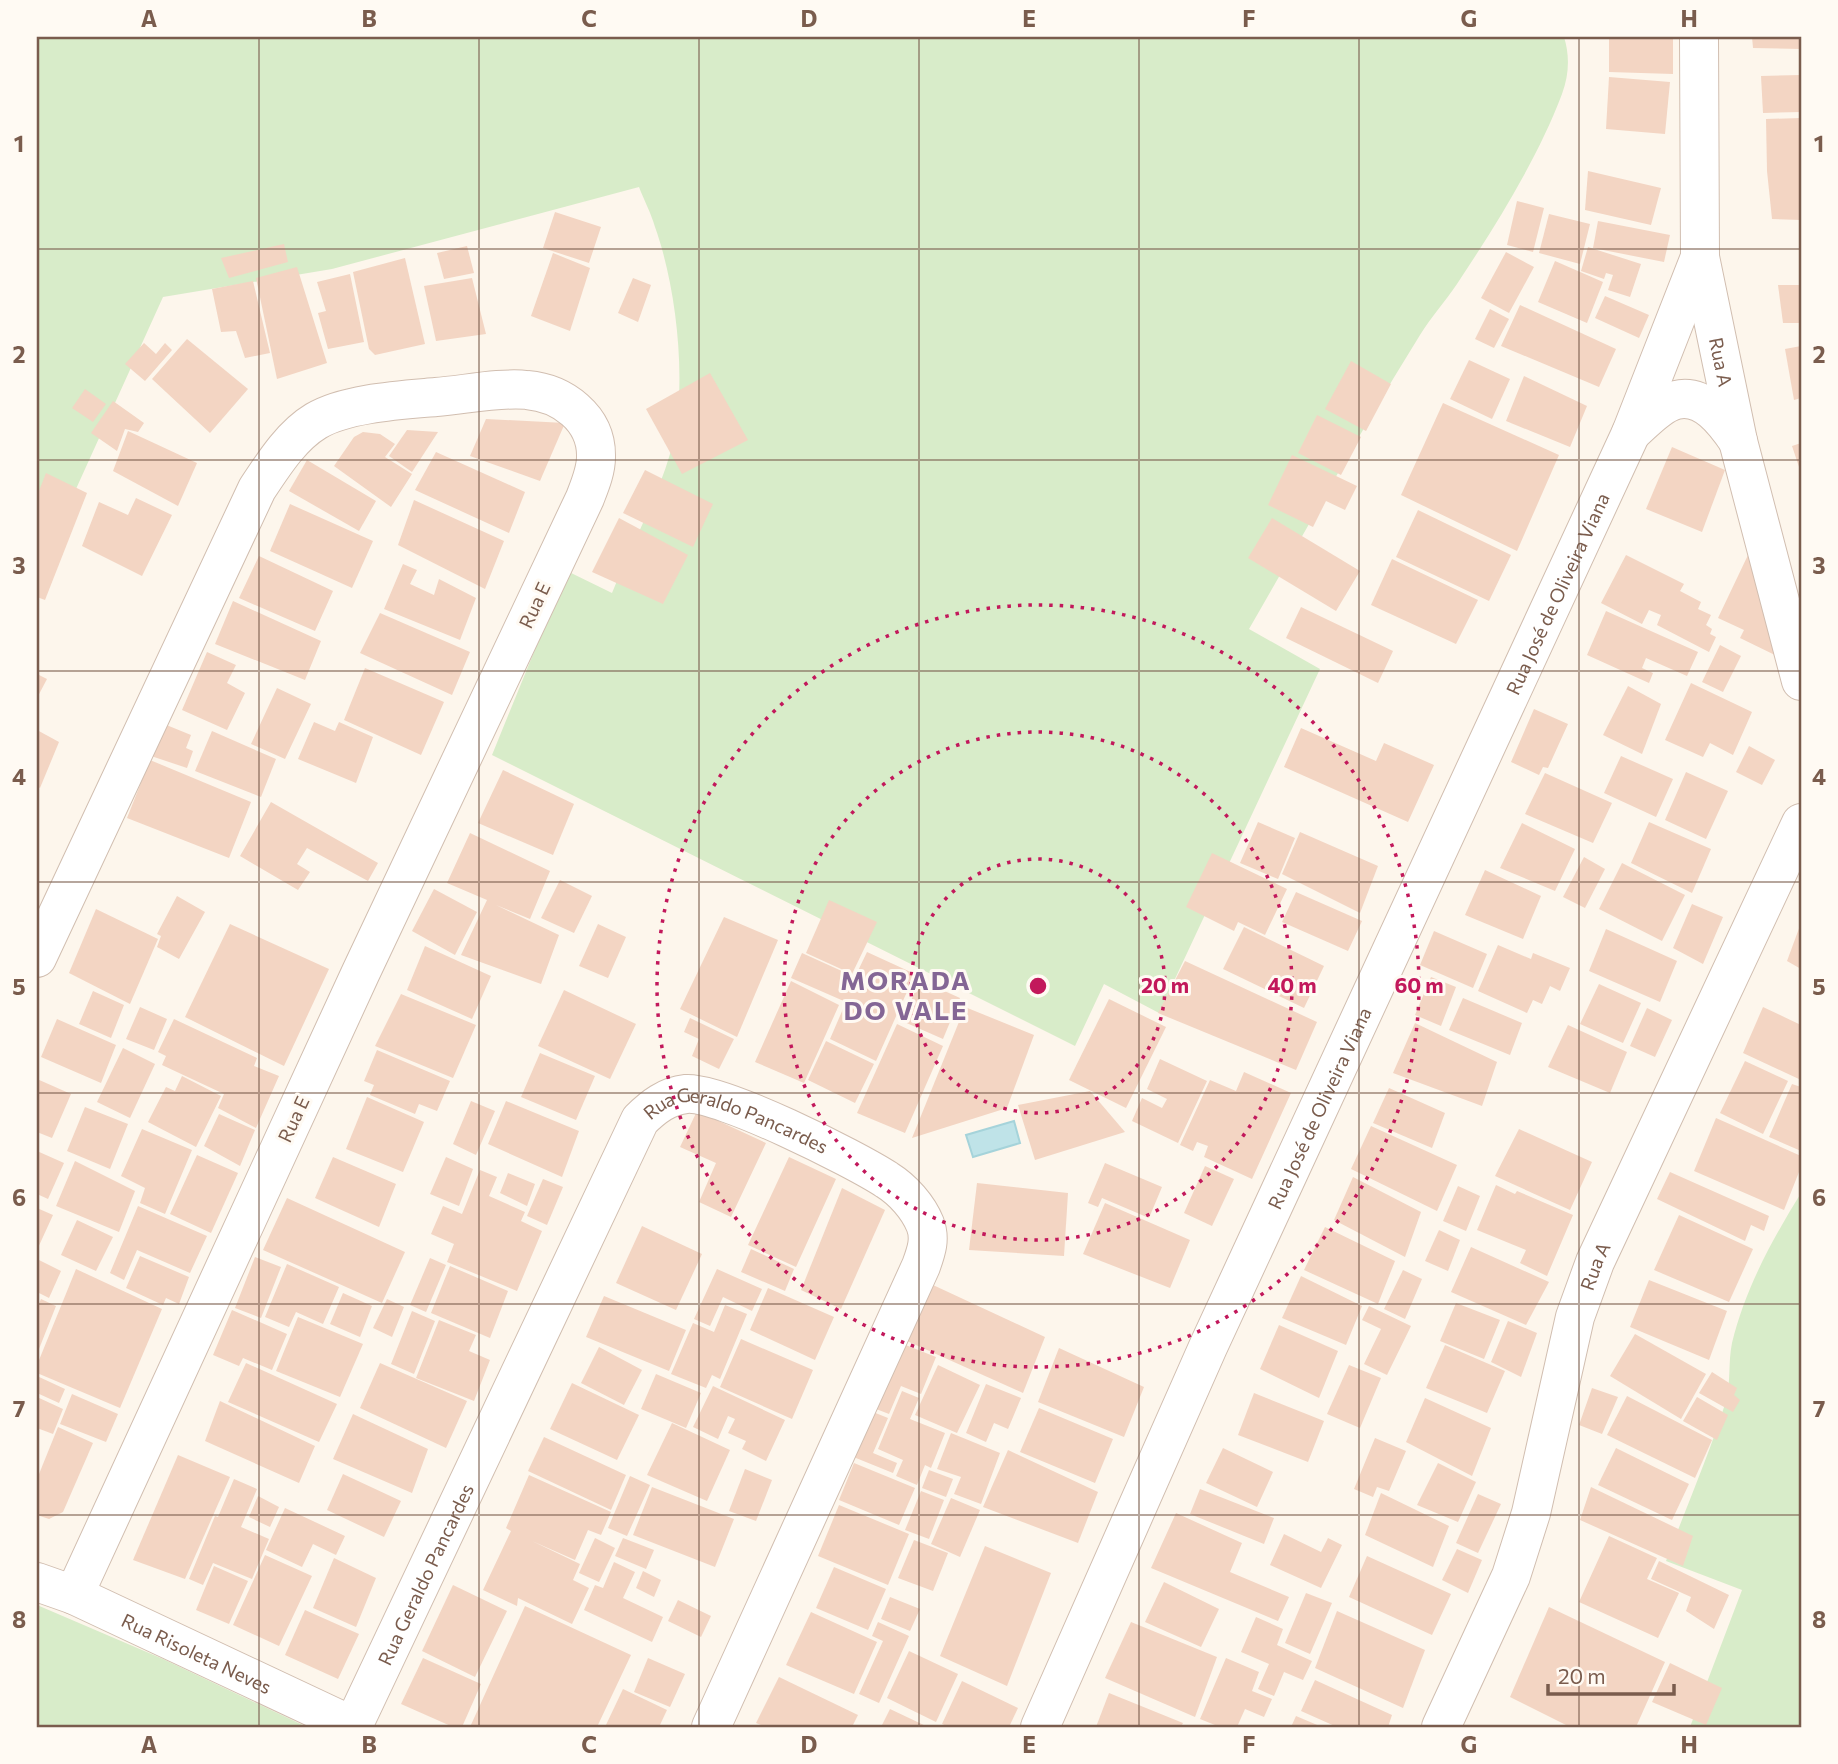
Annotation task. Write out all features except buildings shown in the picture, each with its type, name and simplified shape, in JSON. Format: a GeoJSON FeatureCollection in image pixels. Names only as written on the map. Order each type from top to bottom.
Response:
{"type":"FeatureCollection","features":[{"type":"Feature","properties":{"kind":"street","name":"Rua A"},"geometry":{"type":"LineString","coordinates":[[1699,37],[1700,257],[1738,441],[1801,681]]}},
{"type":"Feature","properties":{"kind":"street","name":"Rua José de Oliveira Viana"},"geometry":{"type":"LineString","coordinates":[[1040,1727],[1208,1347],[1631,433],[1700,257]]}},
{"type":"Feature","properties":{"kind":"street","name":"Rua E"},"geometry":{"type":"LineString","coordinates":[[37,958],[257,489],[294,439],[317,420],[353,408],[388,401],[510,390],[548,393],[580,414],[589,425],[595,441],[596,457],[585,498],[367,960],[74,1595]]}},
{"type":"Feature","properties":{"kind":"street"},"geometry":{"type":"LineString","coordinates":[[1631,433],[1660,408],[1677,399],[1685,399],[1705,405],[1725,422],[1738,441]]}},
{"type":"Feature","properties":{"kind":"street","name":"Rua A"},"geometry":{"type":"LineString","coordinates":[[1441,1727],[1511,1576],[1531,1513],[1575,1317],[1595,1262],[1801,823]]}},
{"type":"Feature","properties":{"kind":"street","name":"Rua Geraldo Pancardes"},"geometry":{"type":"LineString","coordinates":[[354,1727],[640,1120],[653,1106],[685,1094],[721,1100],[813,1141],[888,1180],[906,1196],[916,1210],[926,1226],[929,1243],[921,1266],[711,1727]]}},
{"type":"Feature","properties":{"kind":"street","name":"Rua Risoleta Neves"},"geometry":{"type":"LineString","coordinates":[[37,1582],[74,1595],[354,1727]]}},
{"type":"Feature","properties":{"kind":"green space"},"geometry":{"type":"Polygon","coordinates":[[[37,37],[1564,37],[1568,65],[1564,87],[1552,119],[1515,192],[1472,262],[1424,328],[1249,629],[1320,669],[1159,1013],[1104,984],[1075,1046],[492,755],[567,571],[612,593],[658,490],[670,454],[679,401],[678,340],[663,252],[639,187],[332,269],[163,297],[37,575],[37,37]]]}},
{"type":"Feature","properties":{"kind":"green space"},"geometry":{"type":"Polygon","coordinates":[[[1801,1193],[1801,1727],[1690,1727],[1742,1590],[1666,1561],[1726,1401],[1732,1343],[1744,1303],[1770,1247],[1801,1193]]]}},
{"type":"Feature","properties":{"kind":"green space"},"geometry":{"type":"Polygon","coordinates":[[[37,1605],[163,1659],[307,1727],[37,1727],[37,1605]]]}},
{"type":"Feature","properties":{"kind":"water"},"geometry":{"type":"Polygon","coordinates":[[[1014,1121],[1020,1143],[973,1157],[966,1135],[1014,1121]]]}},
{"type":"Feature","properties":{"kind":"district","name":"MORADA DO VALE"},"geometry":{"type":"Point","coordinates":[906,994]}}]}
